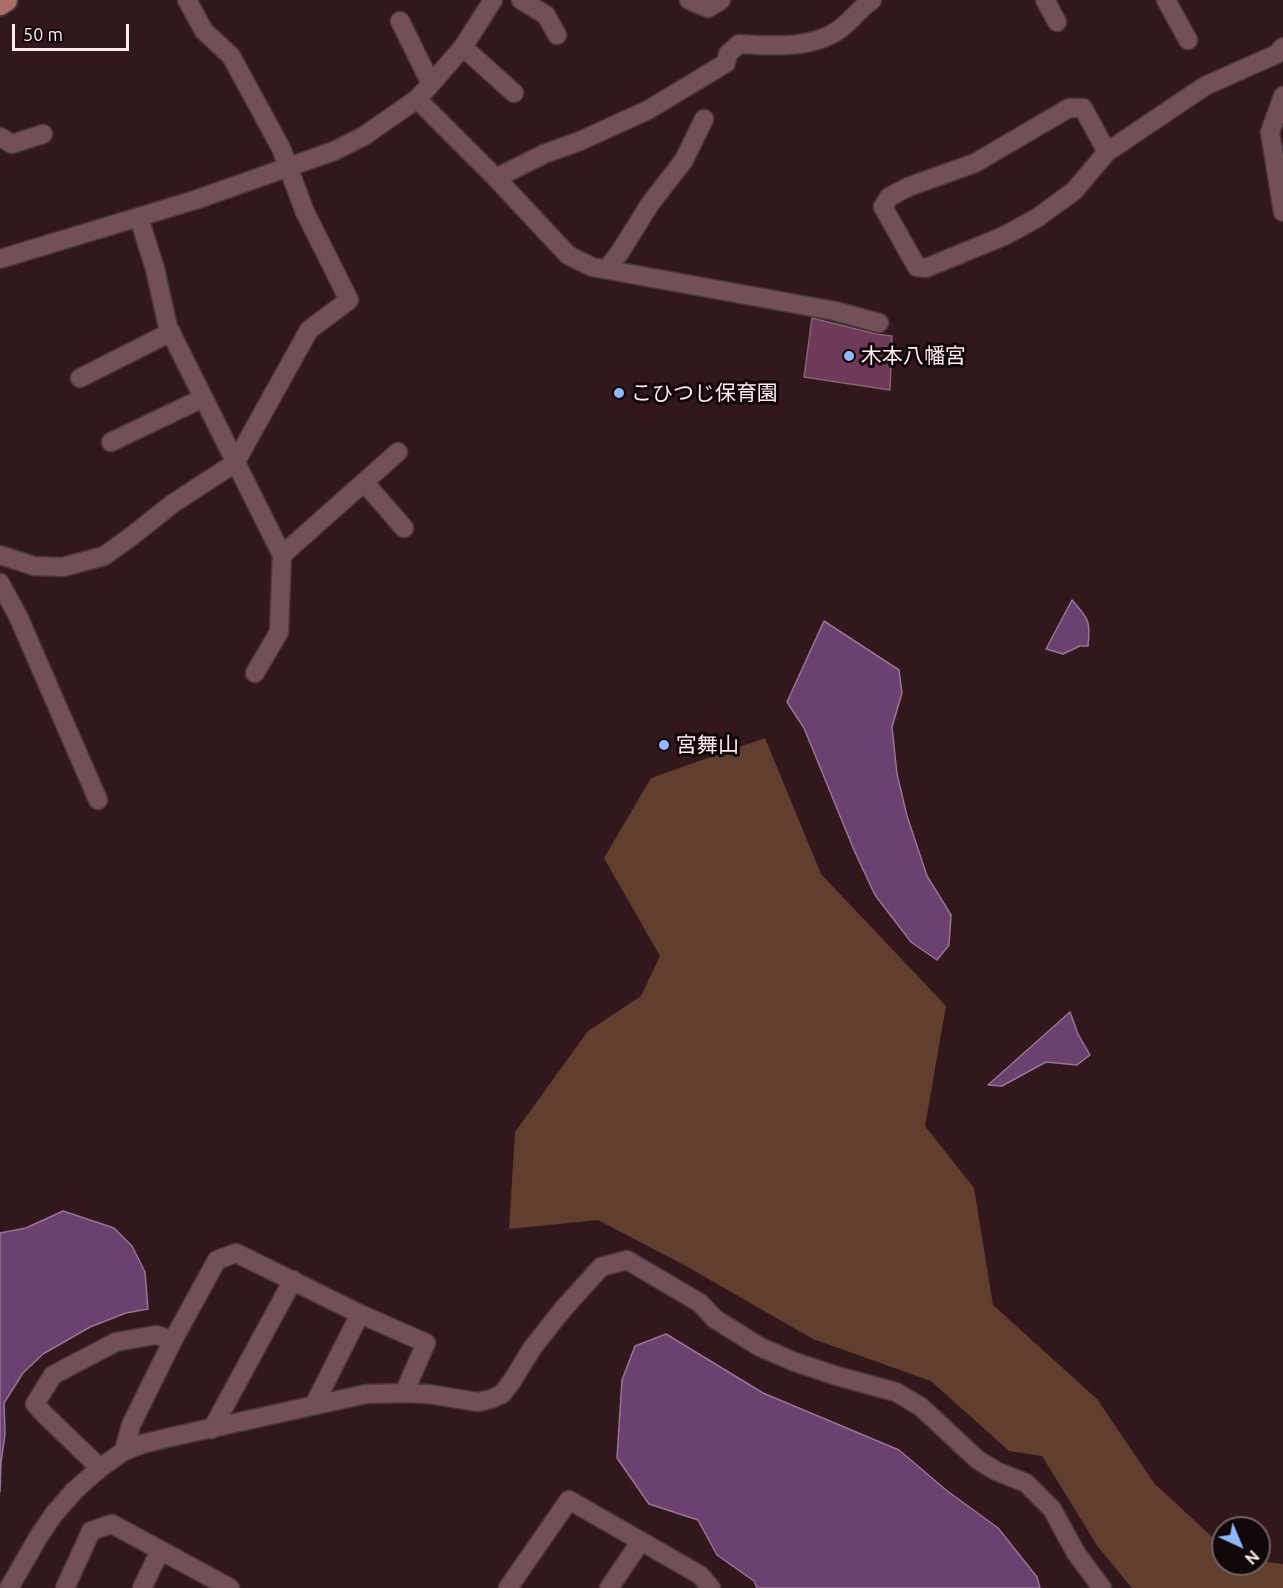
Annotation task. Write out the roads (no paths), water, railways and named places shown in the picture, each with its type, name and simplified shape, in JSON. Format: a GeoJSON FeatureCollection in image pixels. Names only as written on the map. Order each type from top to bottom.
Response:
{"type":"FeatureCollection","features":[{"type":"Feature","properties":{"kind":"main road"},"geometry":{"type":"LineString","coordinates":[[0,4],[6,0]]}},
{"type":"Feature","properties":{"kind":"street"},"geometry":{"type":"LineString","coordinates":[[0,555],[34,566],[63,567],[104,556],[172,504],[235,463],[309,330],[349,300],[305,212],[281,148],[231,56],[204,31],[187,0]]}},
{"type":"Feature","properties":{"kind":"street"},"geometry":{"type":"LineString","coordinates":[[0,260],[139,218],[289,168],[334,151],[364,136],[417,99],[463,46],[494,0]]}},
{"type":"Feature","properties":{"kind":"street"},"geometry":{"type":"LineString","coordinates":[[521,0],[546,15],[557,35]]}},
{"type":"Feature","properties":{"kind":"street"},"geometry":{"type":"LineString","coordinates":[[689,0],[708,8],[721,0]]}},
{"type":"Feature","properties":{"kind":"street"},"geometry":{"type":"LineString","coordinates":[[496,177],[648,110],[726,63],[728,54],[739,45],[794,44],[818,40],[851,21],[872,0]]}},
{"type":"Feature","properties":{"kind":"street"},"geometry":{"type":"LineString","coordinates":[[1045,0],[1057,22]]}},
{"type":"Feature","properties":{"kind":"street"},"geometry":{"type":"LineString","coordinates":[[1166,0],[1188,40]]}},
{"type":"Feature","properties":{"kind":"street"},"geometry":{"type":"LineString","coordinates":[[400,21],[431,84]]}},
{"type":"Feature","properties":{"kind":"street"},"geometry":{"type":"LineString","coordinates":[[463,46],[514,93]]}},
{"type":"Feature","properties":{"kind":"street"},"geometry":{"type":"LineString","coordinates":[[1107,152],[1083,108],[1069,108],[975,163],[908,187],[889,197],[883,207],[917,267],[926,268],[1004,236],[1037,218],[1074,191],[1107,152],[1205,86],[1277,54],[1283,47]]}},
{"type":"Feature","properties":{"kind":"street"},"geometry":{"type":"LineString","coordinates":[[1283,96],[1270,132],[1280,177],[1283,212]]}},
{"type":"Feature","properties":{"kind":"street"},"geometry":{"type":"LineString","coordinates":[[417,99],[496,177],[568,255],[592,267],[835,311],[879,323]]}},
{"type":"Feature","properties":{"kind":"street"},"geometry":{"type":"LineString","coordinates":[[607,269],[650,204],[684,160],[704,119]]}},
{"type":"Feature","properties":{"kind":"street"},"geometry":{"type":"LineString","coordinates":[[0,137],[12,144],[43,134]]}},
{"type":"Feature","properties":{"kind":"street"},"geometry":{"type":"LineString","coordinates":[[139,218],[155,269],[168,327],[282,555],[279,632],[255,673]]}},
{"type":"Feature","properties":{"kind":"street"},"geometry":{"type":"LineString","coordinates":[[80,378],[171,332]]}},
{"type":"Feature","properties":{"kind":"street"},"geometry":{"type":"LineString","coordinates":[[111,442],[203,398]]}},
{"type":"Feature","properties":{"kind":"street"},"geometry":{"type":"LineString","coordinates":[[282,555],[398,452]]}},
{"type":"Feature","properties":{"kind":"street"},"geometry":{"type":"LineString","coordinates":[[364,482],[404,528]]}},
{"type":"Feature","properties":{"kind":"street"},"geometry":{"type":"LineString","coordinates":[[0,583],[18,616],[98,800]]}},
{"type":"Feature","properties":{"kind":"street"},"geometry":{"type":"LineString","coordinates":[[124,1451],[131,1425],[173,1340],[217,1260],[236,1253],[360,1314],[426,1343],[404,1393]]}},
{"type":"Feature","properties":{"kind":"street"},"geometry":{"type":"LineString","coordinates":[[9,1588],[54,1514],[74,1491],[124,1451],[142,1444],[366,1394],[438,1395],[478,1402],[491,1399],[502,1394],[532,1347],[601,1267],[627,1260],[700,1303],[715,1319],[760,1347],[837,1376],[896,1392],[921,1407],[978,1460],[996,1471],[1026,1483],[1052,1509],[1076,1553],[1102,1588]]}},
{"type":"Feature","properties":{"kind":"street"},"geometry":{"type":"LineString","coordinates":[[212,1429],[294,1280]]}},
{"type":"Feature","properties":{"kind":"street"},"geometry":{"type":"LineString","coordinates":[[314,1405],[360,1314]]}},
{"type":"Feature","properties":{"kind":"street"},"geometry":{"type":"LineString","coordinates":[[100,1468],[35,1404],[53,1375],[116,1342],[156,1335],[173,1340]]}},
{"type":"Feature","properties":{"kind":"street"},"geometry":{"type":"LineString","coordinates":[[508,1588],[569,1500],[700,1575],[711,1588]]}},
{"type":"Feature","properties":{"kind":"street"},"geometry":{"type":"LineString","coordinates":[[64,1588],[91,1531],[112,1524],[224,1587]]}},
{"type":"Feature","properties":{"kind":"street"},"geometry":{"type":"LineString","coordinates":[[609,1588],[641,1541]]}},
{"type":"Feature","properties":{"kind":"street"},"geometry":{"type":"LineString","coordinates":[[142,1588],[160,1551]]}},
{"type":"Feature","properties":{"kind":"place","name":"木本八幡宮"},"geometry":{"type":"Point","coordinates":[849,356]}},
{"type":"Feature","properties":{"kind":"place","name":"こひつじ保育園"},"geometry":{"type":"Point","coordinates":[619,393]}},
{"type":"Feature","properties":{"kind":"place","name":"宮舞山"},"geometry":{"type":"Point","coordinates":[664,745]}}]}
